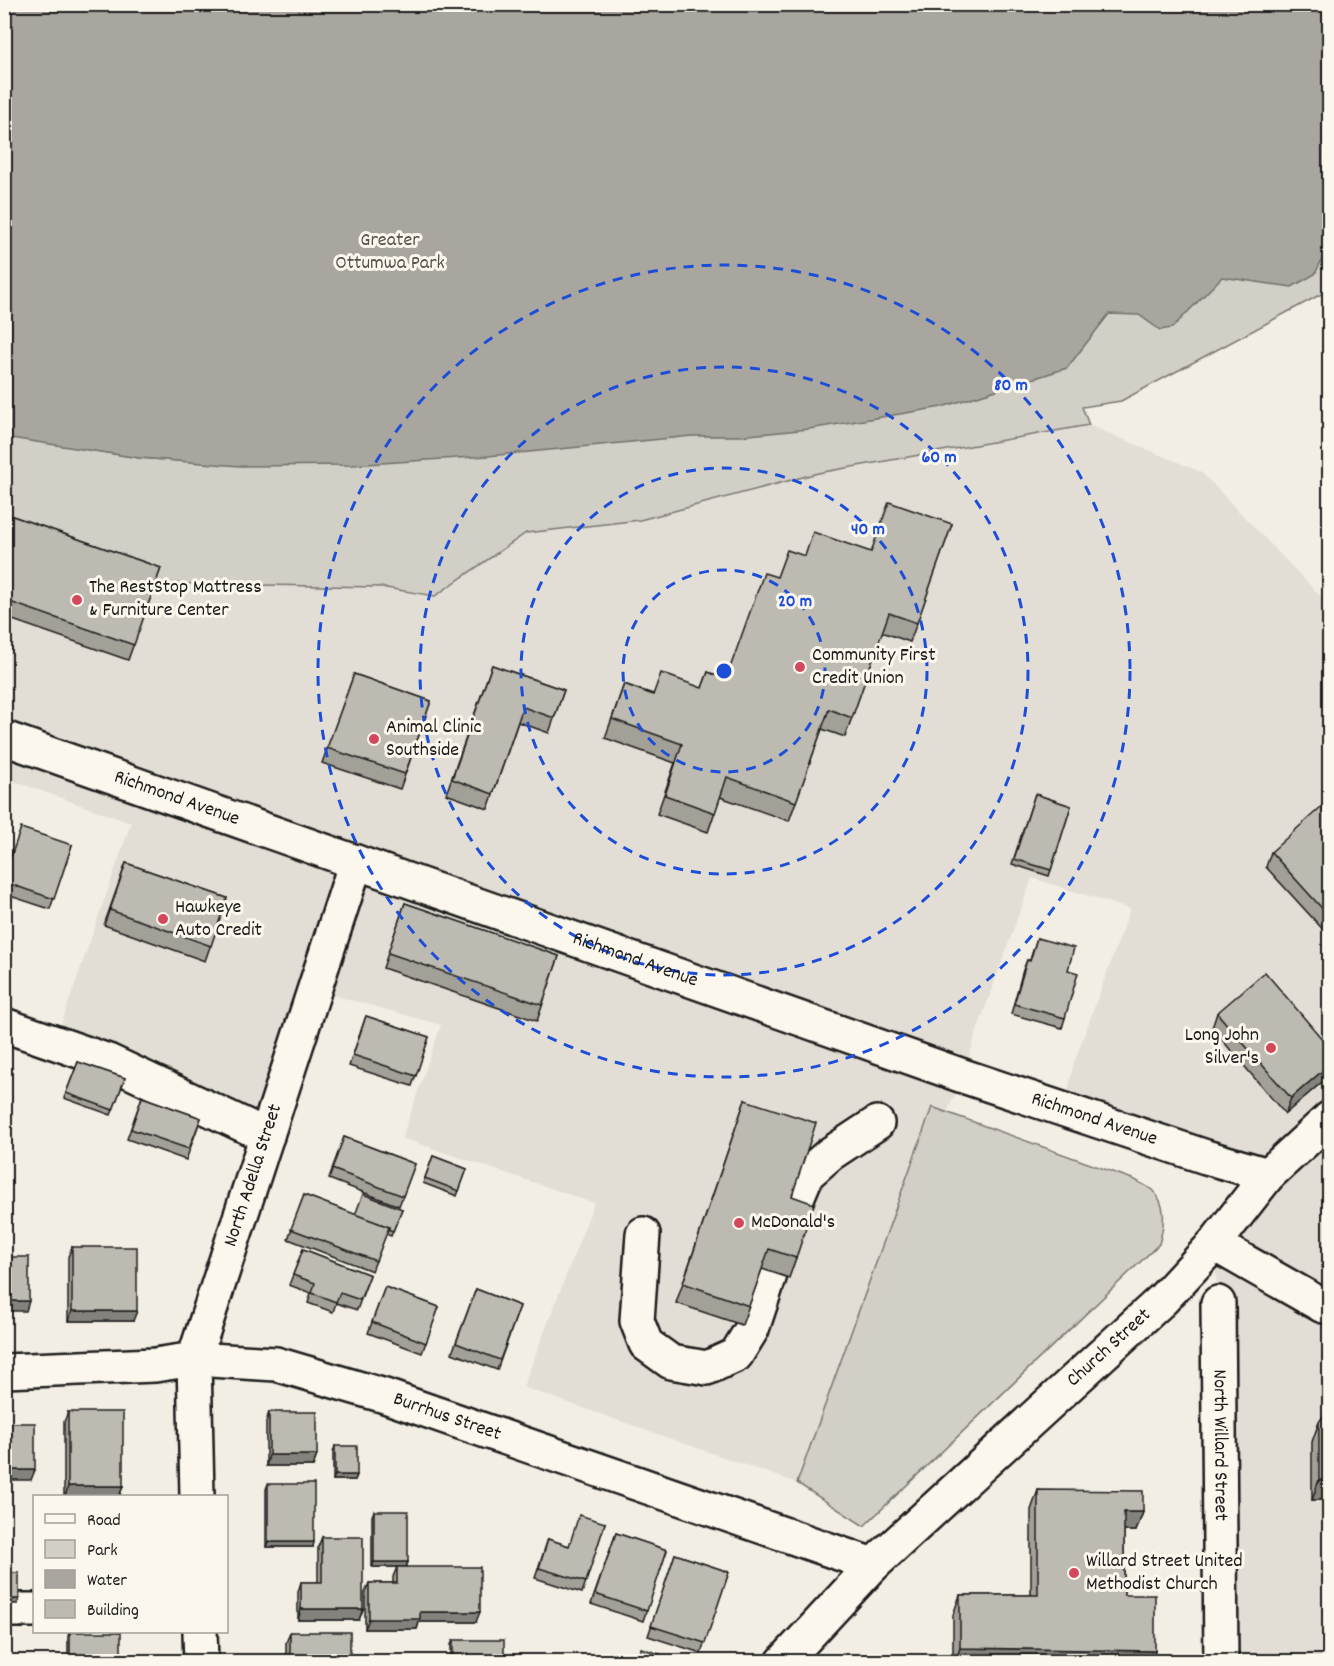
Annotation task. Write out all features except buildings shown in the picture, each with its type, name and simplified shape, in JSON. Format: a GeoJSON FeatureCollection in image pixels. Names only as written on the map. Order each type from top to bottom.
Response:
{"type":"FeatureCollection","features":[{"type":"Feature","properties":{"kind":"street","name":"Richmond Avenue"},"geometry":{"type":"LineString","coordinates":[[4,738],[963,1076],[1206,1157],[1268,1175]]}},
{"type":"Feature","properties":{"kind":"street","name":"North Adella Street"},"geometry":{"type":"LineString","coordinates":[[197,1495],[194,1359],[356,862]]}},
{"type":"Feature","properties":{"kind":"street"},"geometry":{"type":"LineString","coordinates":[[4,1025],[108,1061],[267,1136]]}},
{"type":"Feature","properties":{"kind":"street","name":"Church Street"},"geometry":{"type":"LineString","coordinates":[[783,1662],[873,1565],[1163,1299],[1214,1244],[1268,1175],[1329,1118]]}},
{"type":"Feature","properties":{"kind":"street"},"geometry":{"type":"LineString","coordinates":[[642,1234],[637,1322],[645,1344],[671,1362],[707,1368],[736,1355],[752,1329],[807,1174],[830,1154],[877,1122]]}},
{"type":"Feature","properties":{"kind":"street"},"geometry":{"type":"LineString","coordinates":[[1214,1244],[1323,1306],[1329,1306]]}},
{"type":"Feature","properties":{"kind":"street","name":"North Willard Street"},"geometry":{"type":"LineString","coordinates":[[1218,1303],[1221,1662]]}},
{"type":"Feature","properties":{"kind":"street","name":"Burrhus Street"},"geometry":{"type":"LineString","coordinates":[[4,1371],[155,1365],[194,1359],[276,1364],[358,1387],[873,1565]]}},
{"type":"Feature","properties":{"kind":"street"},"geometry":{"type":"LineString","coordinates":[[4,1610],[33,1610]]}},
{"type":"Feature","properties":{"kind":"street"},"geometry":{"type":"LineString","coordinates":[[200,1633],[201,1662]]}},
{"type":"Feature","properties":{"kind":"shaded area"},"geometry":{"type":"Polygon","coordinates":[[[1089,425],[1201,472],[1329,605],[1329,1661],[1221,1661],[1218,1303],[1214,1244],[1268,1175],[1065,1110],[1073,1066],[1130,909],[1032,878],[963,1076],[947,1113],[931,1108],[797,1483],[523,1387],[594,1203],[402,1138],[441,1025],[315,990],[267,1136],[55,1042],[131,823],[11,780],[5,799],[5,530],[435,596],[526,533],[640,519],[818,473],[1089,425]]]}},
{"type":"Feature","properties":{"kind":"green space","name":"Greater Ottumwa Park"},"geometry":{"type":"Polygon","coordinates":[[[5,5],[1329,5],[1329,290],[1121,401],[1082,407],[1089,425],[818,473],[640,520],[526,533],[435,596],[380,587],[155,583],[5,530],[5,436],[139,458],[210,463],[5,5]]]}},
{"type":"Feature","properties":{"kind":"green space"},"geometry":{"type":"Polygon","coordinates":[[[932,1107],[1135,1180],[1152,1190],[1161,1202],[1162,1230],[1159,1244],[864,1526],[797,1483],[932,1107]]]}},
{"type":"Feature","properties":{"kind":"water","name":"Greater Ottumwa Park"},"geometry":{"type":"Polygon","coordinates":[[[5,4],[1329,5],[1329,245],[1315,274],[1292,287],[1222,277],[1172,328],[1160,330],[1139,315],[1109,314],[1067,368],[942,407],[809,429],[739,436],[692,436],[488,456],[352,465],[240,466],[139,458],[11,438],[4,436],[5,4]]]}},
{"type":"Feature","properties":{"kind":"place","name":"The RestStop Mattress & Furniture Center"},"geometry":{"type":"Point","coordinates":[77,600]}},
{"type":"Feature","properties":{"kind":"place","name":"Community First Credit Union"},"geometry":{"type":"Point","coordinates":[800,667]}},
{"type":"Feature","properties":{"kind":"place","name":"Animal Clinic Southside"},"geometry":{"type":"Point","coordinates":[374,739]}},
{"type":"Feature","properties":{"kind":"place","name":"Hawkeye Auto Credit"},"geometry":{"type":"Point","coordinates":[163,919]}},
{"type":"Feature","properties":{"kind":"place","name":"Long John Silver's"},"geometry":{"type":"Point","coordinates":[1271,1048]}},
{"type":"Feature","properties":{"kind":"place","name":"McDonald's"},"geometry":{"type":"Point","coordinates":[739,1223]}},
{"type":"Feature","properties":{"kind":"place","name":"Willard Street United Methodist Church"},"geometry":{"type":"Point","coordinates":[1074,1573]}}]}
